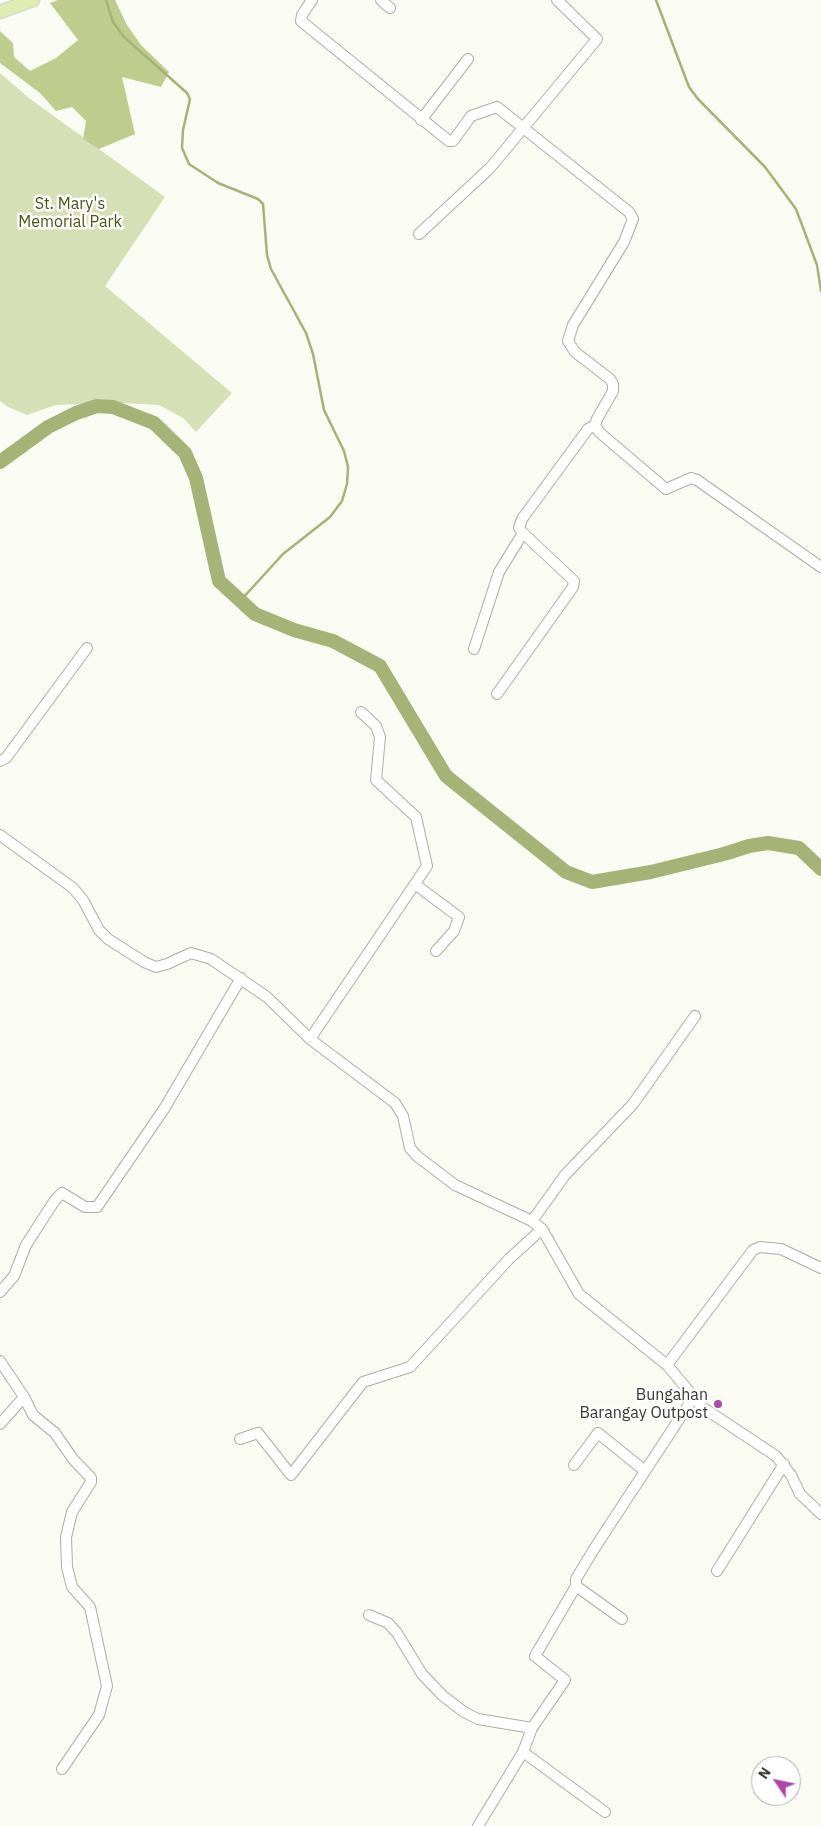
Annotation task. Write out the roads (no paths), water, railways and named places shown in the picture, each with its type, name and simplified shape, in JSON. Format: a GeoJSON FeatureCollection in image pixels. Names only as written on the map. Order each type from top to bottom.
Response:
{"type":"FeatureCollection","features":[{"type":"Feature","properties":{"kind":"main road"},"geometry":{"type":"LineString","coordinates":[[0,12],[33,0]]}},
{"type":"Feature","properties":{"kind":"street"},"geometry":{"type":"LineString","coordinates":[[312,0],[302,15],[301,21],[421,120],[452,142],[471,116],[497,107],[629,212],[632,219],[624,242],[573,324],[568,341],[575,352],[610,379],[613,384],[613,391],[595,425],[588,429],[522,519],[519,528],[574,581],[574,587],[497,694]]}},
{"type":"Feature","properties":{"kind":"street"},"geometry":{"type":"LineString","coordinates":[[381,0],[390,8]]}},
{"type":"Feature","properties":{"kind":"street"},"geometry":{"type":"LineString","coordinates":[[419,234],[490,168],[597,39],[557,0]]}},
{"type":"Feature","properties":{"kind":"street"},"geometry":{"type":"LineString","coordinates":[[421,120],[468,59]]}},
{"type":"Feature","properties":{"kind":"street"},"geometry":{"type":"LineString","coordinates":[[595,425],[599,432],[666,489],[692,478],[697,480],[820,565]]}},
{"type":"Feature","properties":{"kind":"street"},"geometry":{"type":"LineString","coordinates":[[474,648],[499,572],[523,533]]}},
{"type":"Feature","properties":{"kind":"street"},"geometry":{"type":"LineString","coordinates":[[0,761],[6,758],[87,648]]}},
{"type":"Feature","properties":{"kind":"street"},"geometry":{"type":"LineString","coordinates":[[310,1038],[428,866],[416,817],[376,780],[380,737],[376,726],[361,712]]}},
{"type":"Feature","properties":{"kind":"street"},"geometry":{"type":"LineString","coordinates":[[0,835],[73,888],[83,900],[103,935],[144,962],[161,966],[185,954],[202,954],[267,997],[310,1038],[395,1103],[403,1116],[410,1148],[428,1166],[455,1184],[532,1221],[542,1229],[579,1294],[667,1365],[702,1407],[776,1456],[784,1464],[800,1494],[821,1514]]}},
{"type":"Feature","properties":{"kind":"street"},"geometry":{"type":"LineString","coordinates":[[416,885],[458,917],[454,931],[436,951]]}},
{"type":"Feature","properties":{"kind":"street"},"geometry":{"type":"LineString","coordinates":[[0,1292],[14,1276],[26,1245],[58,1196],[62,1193],[85,1206],[97,1207],[164,1109],[240,978]]}},
{"type":"Feature","properties":{"kind":"street"},"geometry":{"type":"LineString","coordinates":[[532,1221],[565,1175],[633,1104],[695,1016]]}},
{"type":"Feature","properties":{"kind":"street"},"geometry":{"type":"LineString","coordinates":[[240,1439],[258,1433],[291,1475],[363,1382],[410,1367],[509,1259],[542,1229]]}},
{"type":"Feature","properties":{"kind":"street"},"geometry":{"type":"LineString","coordinates":[[667,1365],[753,1250],[760,1247],[780,1249],[821,1268]]}},
{"type":"Feature","properties":{"kind":"street"},"geometry":{"type":"LineString","coordinates":[[0,1361],[24,1397],[33,1415],[55,1433],[91,1478],[91,1482],[72,1512],[66,1537],[67,1567],[72,1586],[90,1607],[107,1686],[99,1716],[62,1769]]}},
{"type":"Feature","properties":{"kind":"street"},"geometry":{"type":"LineString","coordinates":[[0,1424],[24,1397]]}},
{"type":"Feature","properties":{"kind":"street"},"geometry":{"type":"LineString","coordinates":[[478,1826],[523,1752],[532,1728],[565,1680],[535,1656],[576,1586],[576,1579],[594,1549],[693,1398]]}},
{"type":"Feature","properties":{"kind":"street"},"geometry":{"type":"LineString","coordinates":[[574,1465],[598,1433],[645,1471]]}},
{"type":"Feature","properties":{"kind":"street"},"geometry":{"type":"LineString","coordinates":[[717,1571],[784,1464]]}},
{"type":"Feature","properties":{"kind":"street"},"geometry":{"type":"LineString","coordinates":[[576,1586],[622,1619]]}},
{"type":"Feature","properties":{"kind":"street"},"geometry":{"type":"LineString","coordinates":[[369,1615],[388,1623],[427,1680],[464,1712],[478,1719],[532,1728]]}},
{"type":"Feature","properties":{"kind":"street"},"geometry":{"type":"LineString","coordinates":[[523,1752],[605,1812]]}},
{"type":"Feature","properties":{"kind":"waterway"},"geometry":{"type":"LineString","coordinates":[[106,0],[113,22],[124,37],[187,93],[190,99],[183,130],[182,148],[189,164],[218,183],[258,199],[263,204],[267,255],[271,269],[306,333],[313,354],[324,410],[344,451],[348,467],[347,484],[342,501],[330,517],[283,554],[241,600]]}},
{"type":"Feature","properties":{"kind":"waterway"},"geometry":{"type":"LineString","coordinates":[[656,0],[689,87],[698,99],[765,167],[796,209],[817,265],[821,291]]}},
{"type":"Feature","properties":{"kind":"waterway"},"geometry":{"type":"LineString","coordinates":[[0,462],[48,427],[76,413],[97,406],[113,407],[154,423],[185,453],[196,478],[219,581],[255,614],[294,630],[333,641],[380,666],[446,776],[566,872],[592,882],[651,872],[749,846],[768,843],[799,848],[821,869]]}},
{"type":"Feature","properties":{"kind":"place","name":"Bungahan Barangay Outpost"},"geometry":{"type":"Point","coordinates":[718,1404]}},
{"type":"Feature","properties":{"kind":"park label","name":"St. Mary's Memorial Park"},"geometry":{"type":"Point","coordinates":[70,213]}}]}
